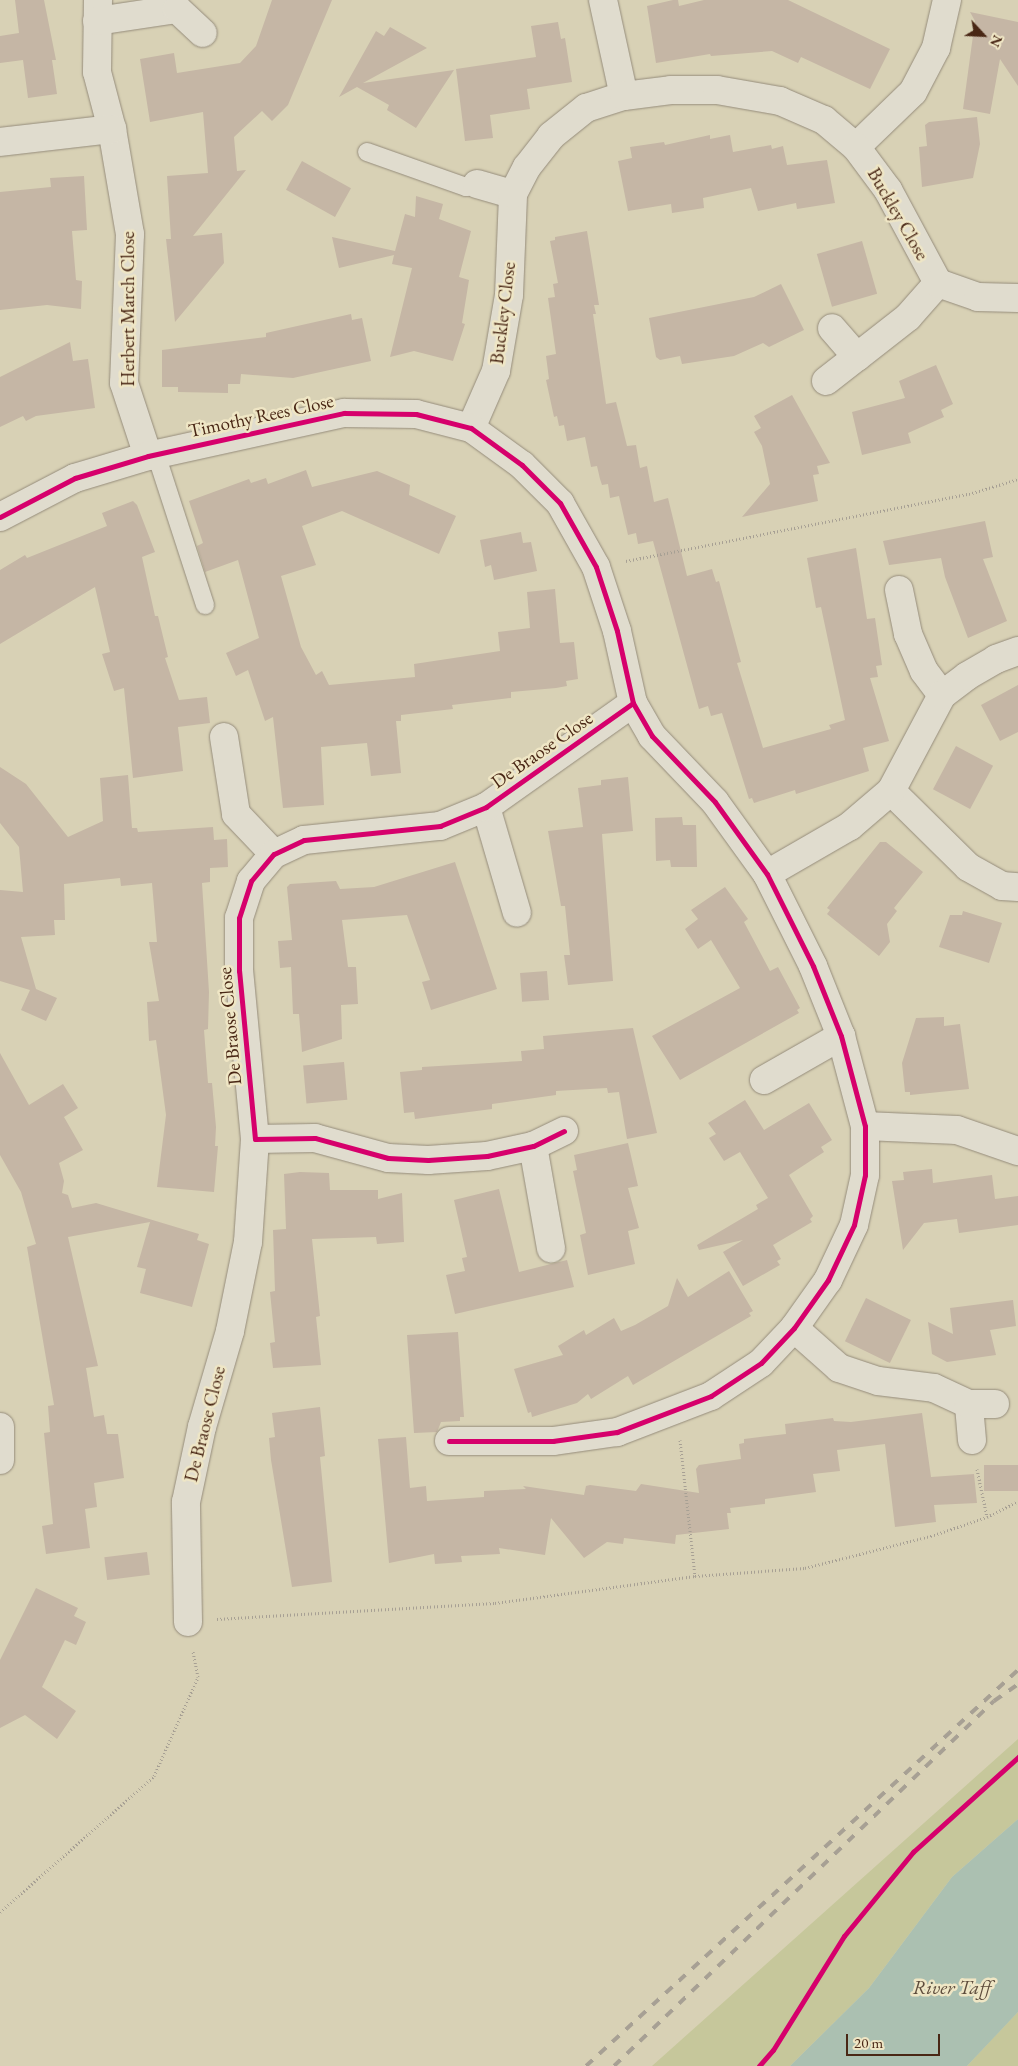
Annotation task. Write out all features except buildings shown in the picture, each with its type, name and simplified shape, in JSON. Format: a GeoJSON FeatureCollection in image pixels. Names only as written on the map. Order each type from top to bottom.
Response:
{"type":"FeatureCollection","features":[{"type":"Feature","properties":{"kind":"street"},"geometry":{"type":"LineString","coordinates":[[602,0],[624,96]]}},
{"type":"Feature","properties":{"kind":"street","name":"Buckley Close"},"geometry":{"type":"LineString","coordinates":[[856,147],[913,92],[936,48],[947,0]]}},
{"type":"Feature","properties":{"kind":"street","name":"Herbert March Close"},"geometry":{"type":"LineString","coordinates":[[152,455],[124,383],[130,234],[112,129],[97,72],[98,10],[178,5],[203,33]]}},
{"type":"Feature","properties":{"kind":"street","name":"Buckley Close"},"geometry":{"type":"LineString","coordinates":[[471,428],[496,372],[509,295],[513,194],[527,168],[551,136],[586,108],[624,96],[671,90],[717,90],[780,100],[824,120],[856,147],[888,190],[938,283]]}},
{"type":"Feature","properties":{"kind":"street"},"geometry":{"type":"LineString","coordinates":[[0,142],[112,129]]}},
{"type":"Feature","properties":{"kind":"street"},"geometry":{"type":"LineString","coordinates":[[477,184],[513,194]]}},
{"type":"Feature","properties":{"kind":"street"},"geometry":{"type":"LineString","coordinates":[[826,381],[908,317],[938,283],[978,297],[1018,298]]}},
{"type":"Feature","properties":{"kind":"street"},"geometry":{"type":"LineString","coordinates":[[832,328],[856,357]]}},
{"type":"Feature","properties":{"kind":"street","name":"Timothy Rees Close"},"geometry":{"type":"LineString","coordinates":[[0,516],[75,478],[152,455],[344,413],[416,414],[471,428],[522,464],[560,503],[596,567],[617,631],[633,702],[652,736],[715,802],[767,874],[813,966],[841,1036],[865,1126],[865,1174],[854,1225],[828,1280],[794,1328],[761,1363],[711,1396],[677,1411],[617,1432],[553,1441],[449,1441]]}},
{"type":"Feature","properties":{"kind":"street"},"geometry":{"type":"LineString","coordinates":[[899,590],[908,634],[924,671],[942,696]]}},
{"type":"Feature","properties":{"kind":"street"},"geometry":{"type":"LineString","coordinates":[[767,874],[850,826],[891,791],[942,696],[989,663],[1018,651]]}},
{"type":"Feature","properties":{"kind":"street","name":"De Braose Close"},"geometry":{"type":"LineString","coordinates":[[188,1622],[186,1502],[202,1427],[230,1330],[248,1242],[255,1139],[239,970],[239,918],[251,881],[274,854],[304,840],[440,826],[486,807],[633,702]]}},
{"type":"Feature","properties":{"kind":"street"},"geometry":{"type":"LineString","coordinates":[[224,737],[236,814],[274,854]]}},
{"type":"Feature","properties":{"kind":"street"},"geometry":{"type":"LineString","coordinates":[[891,791],[968,867],[1002,886],[1018,887]]}},
{"type":"Feature","properties":{"kind":"street","name":"De Braose Close"},"geometry":{"type":"LineString","coordinates":[[486,807],[517,913]]}},
{"type":"Feature","properties":{"kind":"street"},"geometry":{"type":"LineString","coordinates":[[764,1080],[841,1036]]}},
{"type":"Feature","properties":{"kind":"street"},"geometry":{"type":"LineString","coordinates":[[865,1126],[957,1130],[1018,1151]]}},
{"type":"Feature","properties":{"kind":"street"},"geometry":{"type":"LineString","coordinates":[[255,1139],[315,1138],[388,1158],[428,1160],[487,1156],[533,1146],[564,1131]]}},
{"type":"Feature","properties":{"kind":"street"},"geometry":{"type":"LineString","coordinates":[[533,1146],[551,1248]]}},
{"type":"Feature","properties":{"kind":"street"},"geometry":{"type":"LineString","coordinates":[[794,1328],[839,1368],[878,1380],[934,1388],[982,1404],[972,1440]]}},
{"type":"Feature","properties":{"kind":"street"},"geometry":{"type":"LineString","coordinates":[[0,1427],[0,1460]]}},
{"type":"Feature","properties":{"kind":"lane"},"geometry":{"type":"LineString","coordinates":[[367,152],[466,187],[477,184]]}},
{"type":"Feature","properties":{"kind":"lane"},"geometry":{"type":"LineString","coordinates":[[152,455],[205,605]]}},
{"type":"Feature","properties":{"kind":"path"},"geometry":{"type":"LineString","coordinates":[[596,567],[969,494],[1018,479]]}},
{"type":"Feature","properties":{"kind":"path"},"geometry":{"type":"LineString","coordinates":[[677,1411],[695,1576]]}},
{"type":"Feature","properties":{"kind":"path"},"geometry":{"type":"LineString","coordinates":[[972,1440],[987,1517]]}},
{"type":"Feature","properties":{"kind":"path"},"geometry":{"type":"LineString","coordinates":[[0,1912],[154,1776],[198,1677],[188,1622],[495,1603],[695,1576],[805,1568],[934,1535],[987,1517],[1018,1501]]}},
{"type":"Feature","properties":{"kind":"green space"},"geometry":{"type":"Polygon","coordinates":[[[1018,1739],[1018,1819],[952,1877],[869,1988],[790,2066],[652,2066],[1018,1739]]]}},
{"type":"Feature","properties":{"kind":"green space"},"geometry":{"type":"Polygon","coordinates":[[[1018,2012],[1018,2066],[967,2066],[995,2036],[1018,2012]]]}},
{"type":"Feature","properties":{"kind":"water","name":"River Taff"},"geometry":{"type":"Polygon","coordinates":[[[1018,1819],[1018,2012],[967,2066],[790,2066],[869,1988],[952,1877],[1018,1819]]]}},
{"type":"Feature","properties":{"kind":"railway"},"geometry":{"type":"LineString","coordinates":[[586,2066],[1018,1670]]}},
{"type":"Feature","properties":{"kind":"railway"},"geometry":{"type":"LineString","coordinates":[[614,2066],[994,1701],[1018,1684]]}},
{"type":"Feature","properties":{"kind":"cycle path"},"geometry":{"type":"LineString","coordinates":[[0,517],[75,478],[148,456],[344,413],[416,414],[471,428],[522,465],[560,503],[596,567],[617,631],[633,703],[652,736],[715,802],[767,874],[813,966],[841,1036],[865,1126],[865,1175],[854,1225],[828,1280],[794,1328],[761,1363],[711,1396],[617,1432],[553,1441],[449,1441]]}},
{"type":"Feature","properties":{"kind":"cycle path"},"geometry":{"type":"LineString","coordinates":[[564,1131],[533,1146],[487,1156],[428,1160],[388,1158],[315,1138],[255,1139],[239,971],[239,918],[251,881],[274,854],[304,840],[440,826],[486,807],[633,703]]}},
{"type":"Feature","properties":{"kind":"cycle path"},"geometry":{"type":"LineString","coordinates":[[759,2066],[773,2050],[844,1936],[913,1852],[1018,1757]]}}]}
